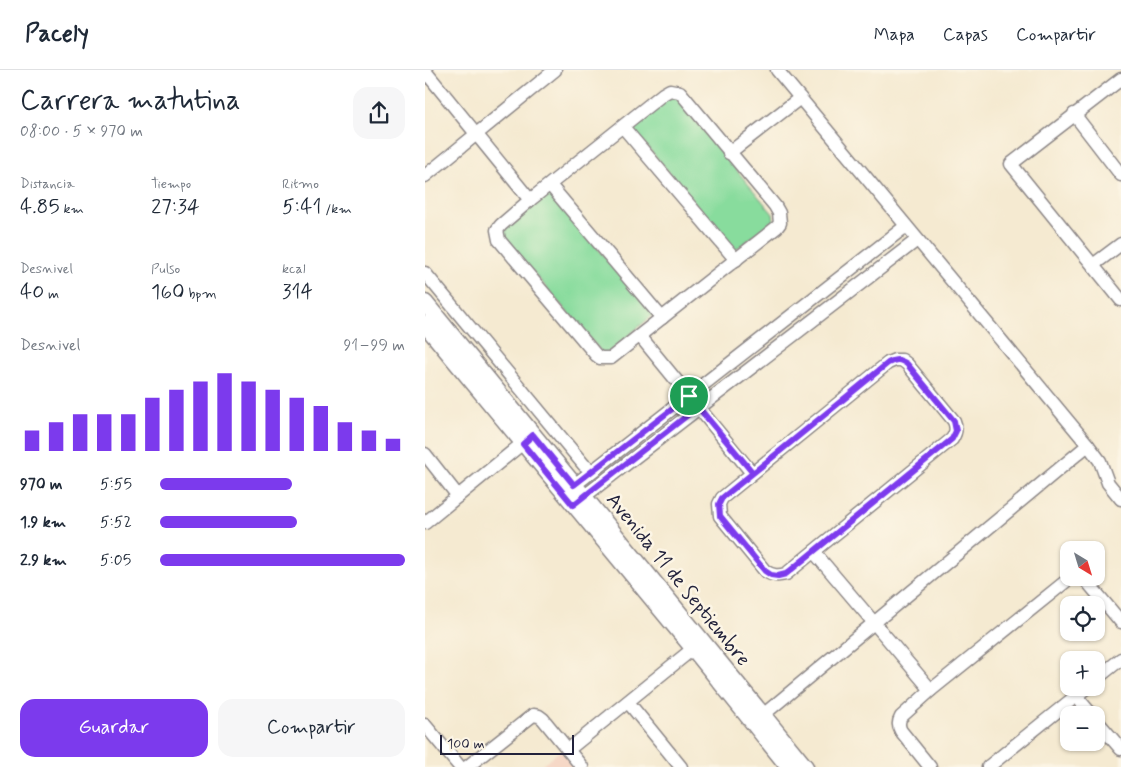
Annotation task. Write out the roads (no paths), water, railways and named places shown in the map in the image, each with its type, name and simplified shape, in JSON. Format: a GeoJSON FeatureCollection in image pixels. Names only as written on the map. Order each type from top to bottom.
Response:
{"type":"FeatureCollection","features":[{"type":"Feature","properties":{"kind":"main road","name":"Avenida 11 de Septiembre"},"geometry":{"type":"LineString","coordinates":[[425,303],[528,439],[698,645],[789,767]]}},
{"type":"Feature","properties":{"kind":"main road","name":"Avenida 11 de Septiembre"},"geometry":{"type":"LineString","coordinates":[[425,324],[528,439]]}},
{"type":"Feature","properties":{"kind":"main road","name":"Avenida 11 de Septiembre"},"geometry":{"type":"LineString","coordinates":[[698,645],[763,715],[805,767]]}},
{"type":"Feature","properties":{"kind":"street"},"geometry":{"type":"LineString","coordinates":[[425,176],[555,70]]}},
{"type":"Feature","properties":{"kind":"street"},"geometry":{"type":"LineString","coordinates":[[777,70],[1088,445],[1100,461],[1108,483],[1121,499]]}},
{"type":"Feature","properties":{"kind":"street"},"geometry":{"type":"LineString","coordinates":[[425,71],[530,200]]}},
{"type":"Feature","properties":{"kind":"street"},"geometry":{"type":"LineString","coordinates":[[1121,79],[1011,164],[1121,300]]}},
{"type":"Feature","properties":{"kind":"street"},"geometry":{"type":"LineString","coordinates":[[669,90],[680,92],[729,153],[775,206],[780,223],[611,358],[600,358],[595,355],[499,240],[497,230],[501,225],[669,90]]}},
{"type":"Feature","properties":{"kind":"street"},"geometry":{"type":"LineString","coordinates":[[729,153],[800,98]]}},
{"type":"Feature","properties":{"kind":"street"},"geometry":{"type":"LineString","coordinates":[[1074,114],[1121,175]]}},
{"type":"Feature","properties":{"kind":"street"},"geometry":{"type":"LineString","coordinates":[[623,127],[735,260]]}},
{"type":"Feature","properties":{"kind":"street"},"geometry":{"type":"LineString","coordinates":[[550,184],[662,318]]}},
{"type":"Feature","properties":{"kind":"street"},"geometry":{"type":"LineString","coordinates":[[574,495],[592,470],[906,226]]}},
{"type":"Feature","properties":{"kind":"street"},"geometry":{"type":"LineString","coordinates":[[574,495],[698,407],[917,240]]}},
{"type":"Feature","properties":{"kind":"street"},"geometry":{"type":"LineString","coordinates":[[1093,265],[1121,244]]}},
{"type":"Feature","properties":{"kind":"street"},"geometry":{"type":"LineString","coordinates":[[425,272],[584,465],[592,470]]}},
{"type":"Feature","properties":{"kind":"street"},"geometry":{"type":"LineString","coordinates":[[640,336],[753,473]]}},
{"type":"Feature","properties":{"kind":"street"},"geometry":{"type":"LineString","coordinates":[[902,360],[954,421],[956,431],[952,439],[814,552],[786,574],[771,575],[765,571],[720,516],[719,504],[722,498],[888,363],[902,360]]}},
{"type":"Feature","properties":{"kind":"street"},"geometry":{"type":"LineString","coordinates":[[425,523],[528,439]]}},
{"type":"Feature","properties":{"kind":"street"},"geometry":{"type":"LineString","coordinates":[[763,715],[1088,445]]}},
{"type":"Feature","properties":{"kind":"street"},"geometry":{"type":"LineString","coordinates":[[425,454],[459,496]]}},
{"type":"Feature","properties":{"kind":"street"},"geometry":{"type":"LineString","coordinates":[[814,552],[931,690]]}},
{"type":"Feature","properties":{"kind":"street"},"geometry":{"type":"LineString","coordinates":[[930,767],[901,731],[899,721],[901,717],[931,690],[1060,586]]}},
{"type":"Feature","properties":{"kind":"street"},"geometry":{"type":"LineString","coordinates":[[1091,586],[1121,622]]}},
{"type":"Feature","properties":{"kind":"street"},"geometry":{"type":"LineString","coordinates":[[568,750],[698,645]]}},
{"type":"Feature","properties":{"kind":"street"},"geometry":{"type":"LineString","coordinates":[[1105,672],[1121,659]]}},
{"type":"Feature","properties":{"kind":"street"},"geometry":{"type":"LineString","coordinates":[[989,767],[1076,696],[1084,706]]}},
{"type":"Feature","properties":{"kind":"street"},"geometry":{"type":"LineString","coordinates":[[628,702],[681,767]]}},
{"type":"Feature","properties":{"kind":"street"},"geometry":{"type":"LineString","coordinates":[[467,767],[533,715],[543,719],[582,767]]}},
{"type":"Feature","properties":{"kind":"street"},"geometry":{"type":"LineString","coordinates":[[425,725],[460,767]]}},
{"type":"Feature","properties":{"kind":"street"},"geometry":{"type":"LineString","coordinates":[[1105,730],[1121,749]]}}]}
